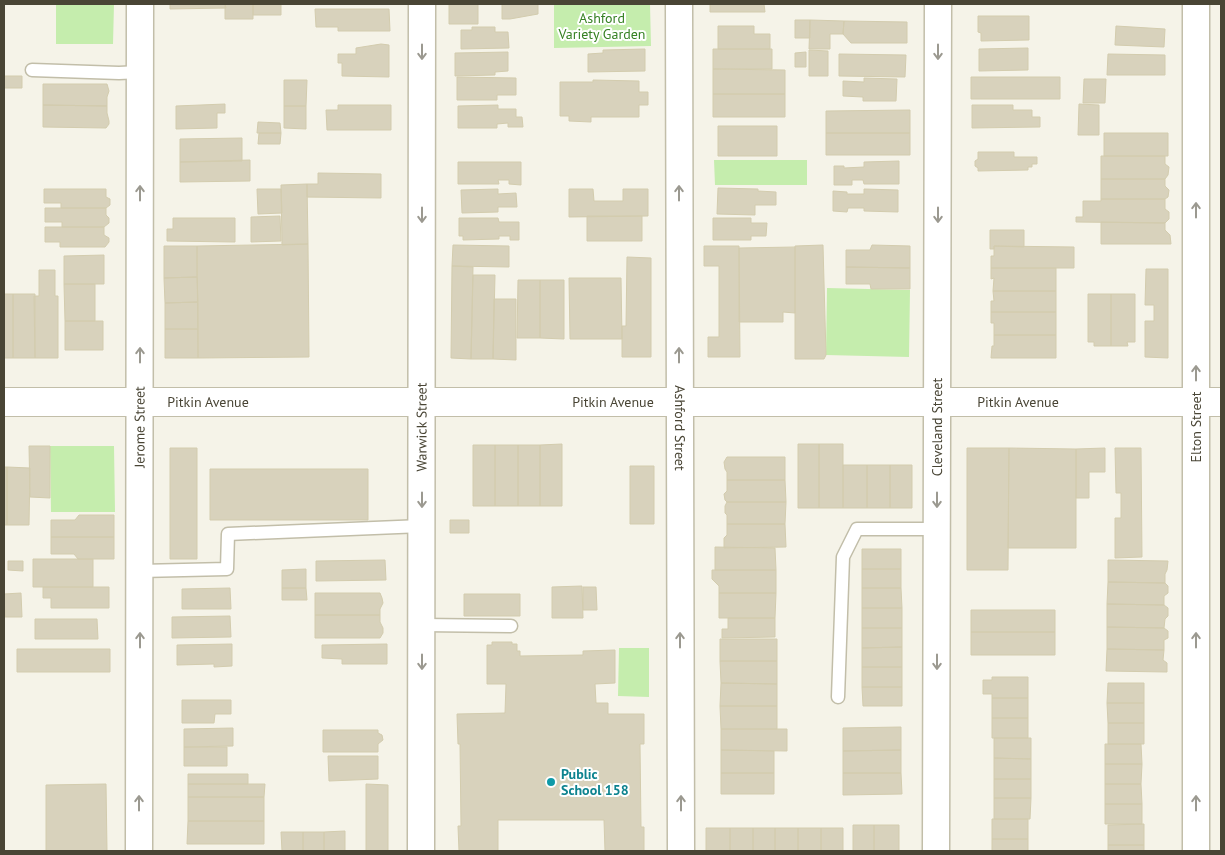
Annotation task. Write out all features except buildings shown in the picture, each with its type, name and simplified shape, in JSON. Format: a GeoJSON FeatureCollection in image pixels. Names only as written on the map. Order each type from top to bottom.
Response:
{"type":"FeatureCollection","features":[{"type":"Feature","properties":{"kind":"street","name":"Jerome Street"},"geometry":{"type":"LineString","coordinates":[[139,851],[140,4]]}},
{"type":"Feature","properties":{"kind":"street","name":"Warwick Street"},"geometry":{"type":"LineString","coordinates":[[422,4],[422,851]]}},
{"type":"Feature","properties":{"kind":"street","name":"Ashford Street"},"geometry":{"type":"LineString","coordinates":[[680,4],[681,851]]}},
{"type":"Feature","properties":{"kind":"street","name":"Cleveland Street"},"geometry":{"type":"LineString","coordinates":[[936,851],[938,4]]}},
{"type":"Feature","properties":{"kind":"street","name":"Elton Street"},"geometry":{"type":"LineString","coordinates":[[1196,4],[1209,402],[1196,851]]}},
{"type":"Feature","properties":{"kind":"street","name":"Pitkin Avenue"},"geometry":{"type":"LineString","coordinates":[[4,402],[1209,402]]}},
{"type":"Feature","properties":{"kind":"lane"},"geometry":{"type":"LineString","coordinates":[[32,70],[140,72]]}},
{"type":"Feature","properties":{"kind":"lane"},"geometry":{"type":"LineString","coordinates":[[140,571],[227,569],[228,534],[422,526]]}},
{"type":"Feature","properties":{"kind":"lane"},"geometry":{"type":"LineString","coordinates":[[838,697],[843,557],[857,529],[937,529]]}},
{"type":"Feature","properties":{"kind":"lane"},"geometry":{"type":"LineString","coordinates":[[422,625],[511,626]]}},
{"type":"Feature","properties":{"kind":"green space"},"geometry":{"type":"Polygon","coordinates":[[[56,4],[114,4],[113,44],[56,44],[56,4]]]}},
{"type":"Feature","properties":{"kind":"green space","name":"Ashford Variety Garden"},"geometry":{"type":"Polygon","coordinates":[[[554,4],[650,4],[651,46],[554,48],[554,4]]]}},
{"type":"Feature","properties":{"kind":"green space"},"geometry":{"type":"Polygon","coordinates":[[[714,160],[807,160],[807,185],[715,185],[714,160]]]}},
{"type":"Feature","properties":{"kind":"green space"},"geometry":{"type":"Polygon","coordinates":[[[827,288],[910,290],[909,357],[826,355],[827,288]]]}},
{"type":"Feature","properties":{"kind":"green space"},"geometry":{"type":"Polygon","coordinates":[[[50,446],[114,446],[115,512],[51,512],[50,446]]]}},
{"type":"Feature","properties":{"kind":"green space"},"geometry":{"type":"Polygon","coordinates":[[[619,648],[649,648],[649,697],[618,696],[619,648]]]}},
{"type":"Feature","properties":{"kind":"place","name":"Public School 158"},"geometry":{"type":"Point","coordinates":[551,782]}}]}
